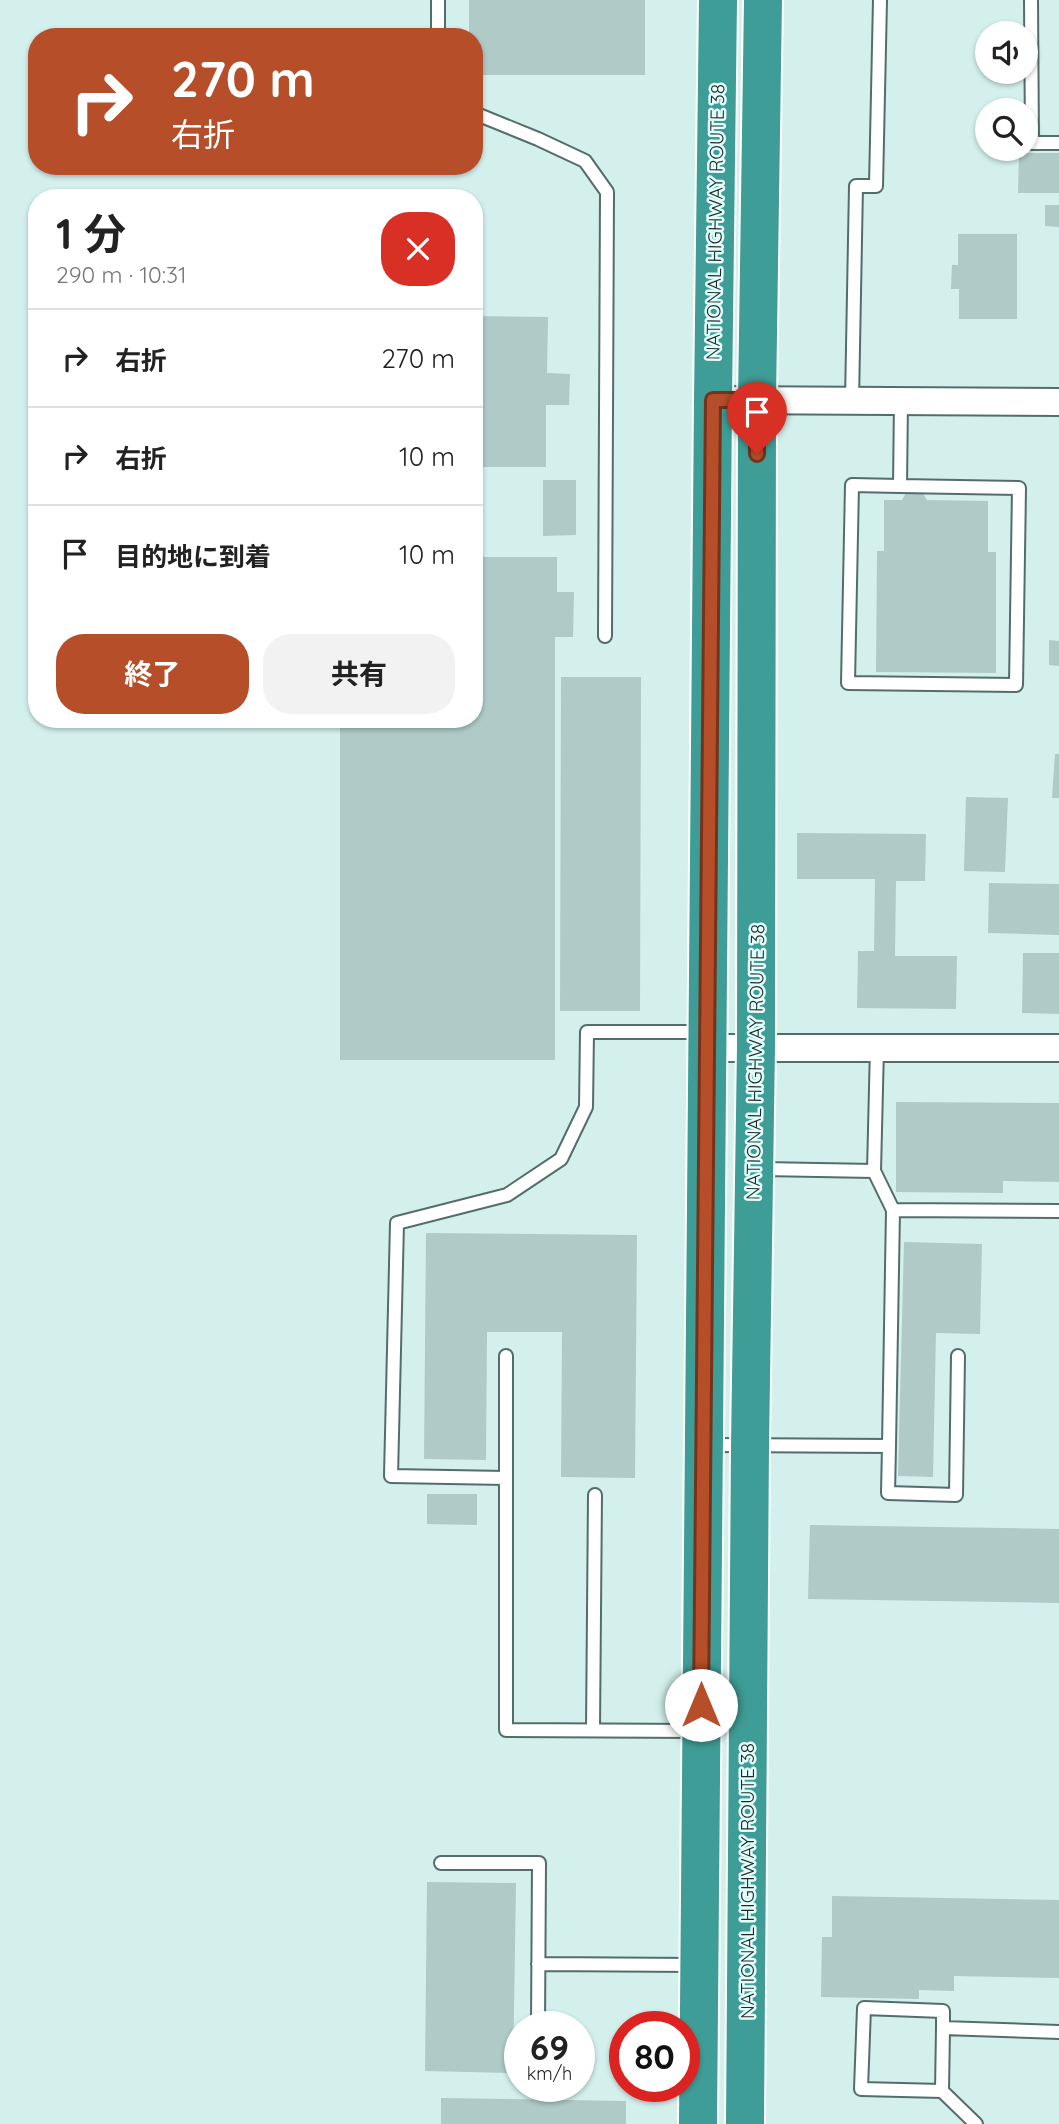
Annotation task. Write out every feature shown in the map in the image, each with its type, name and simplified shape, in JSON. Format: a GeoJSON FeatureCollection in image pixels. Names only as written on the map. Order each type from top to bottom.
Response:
{"type":"FeatureCollection","features":[{"type":"Feature","properties":{"kind":"highway","name":"NATIONAL HIGHWAY ROUTE 38"},"geometry":{"type":"LineString","coordinates":[[698,2124],[718,0]]}},
{"type":"Feature","properties":{"kind":"highway","name":"NATIONAL HIGHWAY ROUTE 38"},"geometry":{"type":"LineString","coordinates":[[745,2124],[756,1047],[757,400],[762,0]]}},
{"type":"Feature","properties":{"kind":"street"},"geometry":{"type":"LineString","coordinates":[[713,400],[1059,402]]}},
{"type":"Feature","properties":{"kind":"street"},"geometry":{"type":"LineString","coordinates":[[707,1040],[756,1047],[1059,1048]]}},
{"type":"Feature","properties":{"kind":"lane"},"geometry":{"type":"LineString","coordinates":[[438,0],[438,28]]}},
{"type":"Feature","properties":{"kind":"lane"},"geometry":{"type":"LineString","coordinates":[[852,401],[856,186],[876,186],[880,0]]}},
{"type":"Feature","properties":{"kind":"lane"},"geometry":{"type":"LineString","coordinates":[[1031,0],[1032,143],[1059,142]]}},
{"type":"Feature","properties":{"kind":"lane"},"geometry":{"type":"LineString","coordinates":[[483,117],[585,162],[607,192],[605,636]]}},
{"type":"Feature","properties":{"kind":"lane"},"geometry":{"type":"LineString","coordinates":[[900,486],[901,401]]}},
{"type":"Feature","properties":{"kind":"lane"},"geometry":{"type":"LineString","coordinates":[[852,485],[900,486],[1019,488],[1016,685],[848,682],[852,485]]}},
{"type":"Feature","properties":{"kind":"lane"},"geometry":{"type":"LineString","coordinates":[[506,1478],[391,1476],[397,1223],[507,1195],[561,1159],[586,1107],[587,1032],[707,1040]]}},
{"type":"Feature","properties":{"kind":"lane"},"geometry":{"type":"LineString","coordinates":[[877,1047],[874,1171],[893,1210],[888,1493],[956,1495],[958,1356]]}},
{"type":"Feature","properties":{"kind":"lane"},"geometry":{"type":"LineString","coordinates":[[754,1168],[874,1171]]}},
{"type":"Feature","properties":{"kind":"lane"},"geometry":{"type":"LineString","coordinates":[[893,1210],[1059,1211]]}},
{"type":"Feature","properties":{"kind":"lane"},"geometry":{"type":"LineString","coordinates":[[506,1356],[506,1730],[701,1731]]}},
{"type":"Feature","properties":{"kind":"lane"},"geometry":{"type":"LineString","coordinates":[[703,1445],[889,1446]]}},
{"type":"Feature","properties":{"kind":"lane"},"geometry":{"type":"LineString","coordinates":[[593,1730],[595,1495]]}},
{"type":"Feature","properties":{"kind":"lane"},"geometry":{"type":"LineString","coordinates":[[441,1863],[539,1863],[538,2011]]}},
{"type":"Feature","properties":{"kind":"lane"},"geometry":{"type":"LineString","coordinates":[[538,1964],[699,1965]]}},
{"type":"Feature","properties":{"kind":"lane"},"geometry":{"type":"LineString","coordinates":[[942,2091],[943,2011],[864,2008],[861,2089],[942,2091],[976,2124]]}},
{"type":"Feature","properties":{"kind":"lane"},"geometry":{"type":"LineString","coordinates":[[943,2028],[1059,2032]]}},
{"type":"Feature","properties":{"kind":"building"},"geometry":{"type":"Polygon","coordinates":[[[469,0],[645,0],[645,75],[483,75],[483,28],[469,28],[469,0]]]}},
{"type":"Feature","properties":{"kind":"building"},"geometry":{"type":"Polygon","coordinates":[[[1038,153],[1059,153],[1059,193],[1018,193],[1019,161],[1038,161],[1038,153]]]}},
{"type":"Feature","properties":{"kind":"building"},"geometry":{"type":"Polygon","coordinates":[[[1045,205],[1059,205],[1059,227],[1045,226],[1045,205]]]}},
{"type":"Feature","properties":{"kind":"building"},"geometry":{"type":"Polygon","coordinates":[[[958,234],[1017,234],[1017,319],[959,319],[959,289],[951,289],[952,265],[958,265],[958,234]]]}},
{"type":"Feature","properties":{"kind":"building"},"geometry":{"type":"Polygon","coordinates":[[[483,316],[548,317],[547,373],[570,374],[569,405],[546,405],[546,467],[483,467],[483,316]]]}},
{"type":"Feature","properties":{"kind":"building"},"geometry":{"type":"Polygon","coordinates":[[[543,480],[576,480],[576,535],[543,536],[543,480]]]}},
{"type":"Feature","properties":{"kind":"building"},"geometry":{"type":"Polygon","coordinates":[[[907,491],[922,492],[927,500],[988,501],[988,552],[996,552],[996,673],[876,672],[877,551],[884,551],[884,500],[902,500],[907,491]]]}},
{"type":"Feature","properties":{"kind":"building"},"geometry":{"type":"Polygon","coordinates":[[[483,557],[557,557],[557,592],[574,592],[573,637],[555,637],[555,1060],[340,1060],[340,728],[483,728],[483,557]]]}},
{"type":"Feature","properties":{"kind":"building"},"geometry":{"type":"Polygon","coordinates":[[[1049,640],[1059,641],[1059,666],[1049,665],[1049,640]]]}},
{"type":"Feature","properties":{"kind":"building"},"geometry":{"type":"Polygon","coordinates":[[[561,677],[641,677],[640,1011],[560,1011],[561,677]]]}},
{"type":"Feature","properties":{"kind":"building"},"geometry":{"type":"Polygon","coordinates":[[[1055,754],[1059,754],[1059,798],[1052,798],[1055,754]]]}},
{"type":"Feature","properties":{"kind":"building"},"geometry":{"type":"Polygon","coordinates":[[[966,797],[1008,798],[1005,872],[964,871],[966,797]]]}},
{"type":"Feature","properties":{"kind":"building"},"geometry":{"type":"Polygon","coordinates":[[[797,833],[926,834],[925,881],[896,881],[895,956],[957,956],[956,1009],[857,1008],[858,951],[874,951],[875,879],[797,879],[797,833]]]}},
{"type":"Feature","properties":{"kind":"building"},"geometry":{"type":"Polygon","coordinates":[[[989,883],[1059,884],[1059,935],[988,933],[989,883]]]}},
{"type":"Feature","properties":{"kind":"building"},"geometry":{"type":"Polygon","coordinates":[[[1023,953],[1059,953],[1059,1014],[1022,1013],[1023,953]]]}},
{"type":"Feature","properties":{"kind":"building"},"geometry":{"type":"Polygon","coordinates":[[[896,1102],[1059,1103],[1059,1182],[1003,1181],[1003,1193],[896,1192],[896,1102]]]}},
{"type":"Feature","properties":{"kind":"building"},"geometry":{"type":"Polygon","coordinates":[[[426,1233],[637,1235],[635,1478],[561,1477],[562,1332],[487,1332],[486,1460],[424,1459],[426,1233]]]}},
{"type":"Feature","properties":{"kind":"building"},"geometry":{"type":"Polygon","coordinates":[[[904,1242],[982,1244],[980,1334],[936,1333],[933,1477],[898,1476],[904,1242]]]}},
{"type":"Feature","properties":{"kind":"building"},"geometry":{"type":"Polygon","coordinates":[[[427,1494],[477,1494],[477,1525],[427,1524],[427,1494]]]}},
{"type":"Feature","properties":{"kind":"building"},"geometry":{"type":"Polygon","coordinates":[[[810,1525],[1059,1529],[1059,1603],[808,1599],[810,1525]]]}},
{"type":"Feature","properties":{"kind":"building"},"geometry":{"type":"Polygon","coordinates":[[[427,1882],[516,1883],[514,2011],[504,2011],[504,2073],[425,2071],[427,1882]]]}},
{"type":"Feature","properties":{"kind":"building"},"geometry":{"type":"Polygon","coordinates":[[[832,1896],[1059,1900],[1059,1978],[954,1976],[954,1991],[919,1990],[919,1999],[821,1997],[822,1937],[832,1937],[832,1896]]]}},
{"type":"Feature","properties":{"kind":"building"},"geometry":{"type":"Polygon","coordinates":[[[441,2098],[504,2099],[504,2102],[626,2102],[626,2124],[441,2124],[441,2098]]]}},
{"type":"Feature","properties":{"kind":"route"},"geometry":{"type":"LineString","coordinates":[[701,1705],[713,400],[757,400],[757,454]]}}]}
